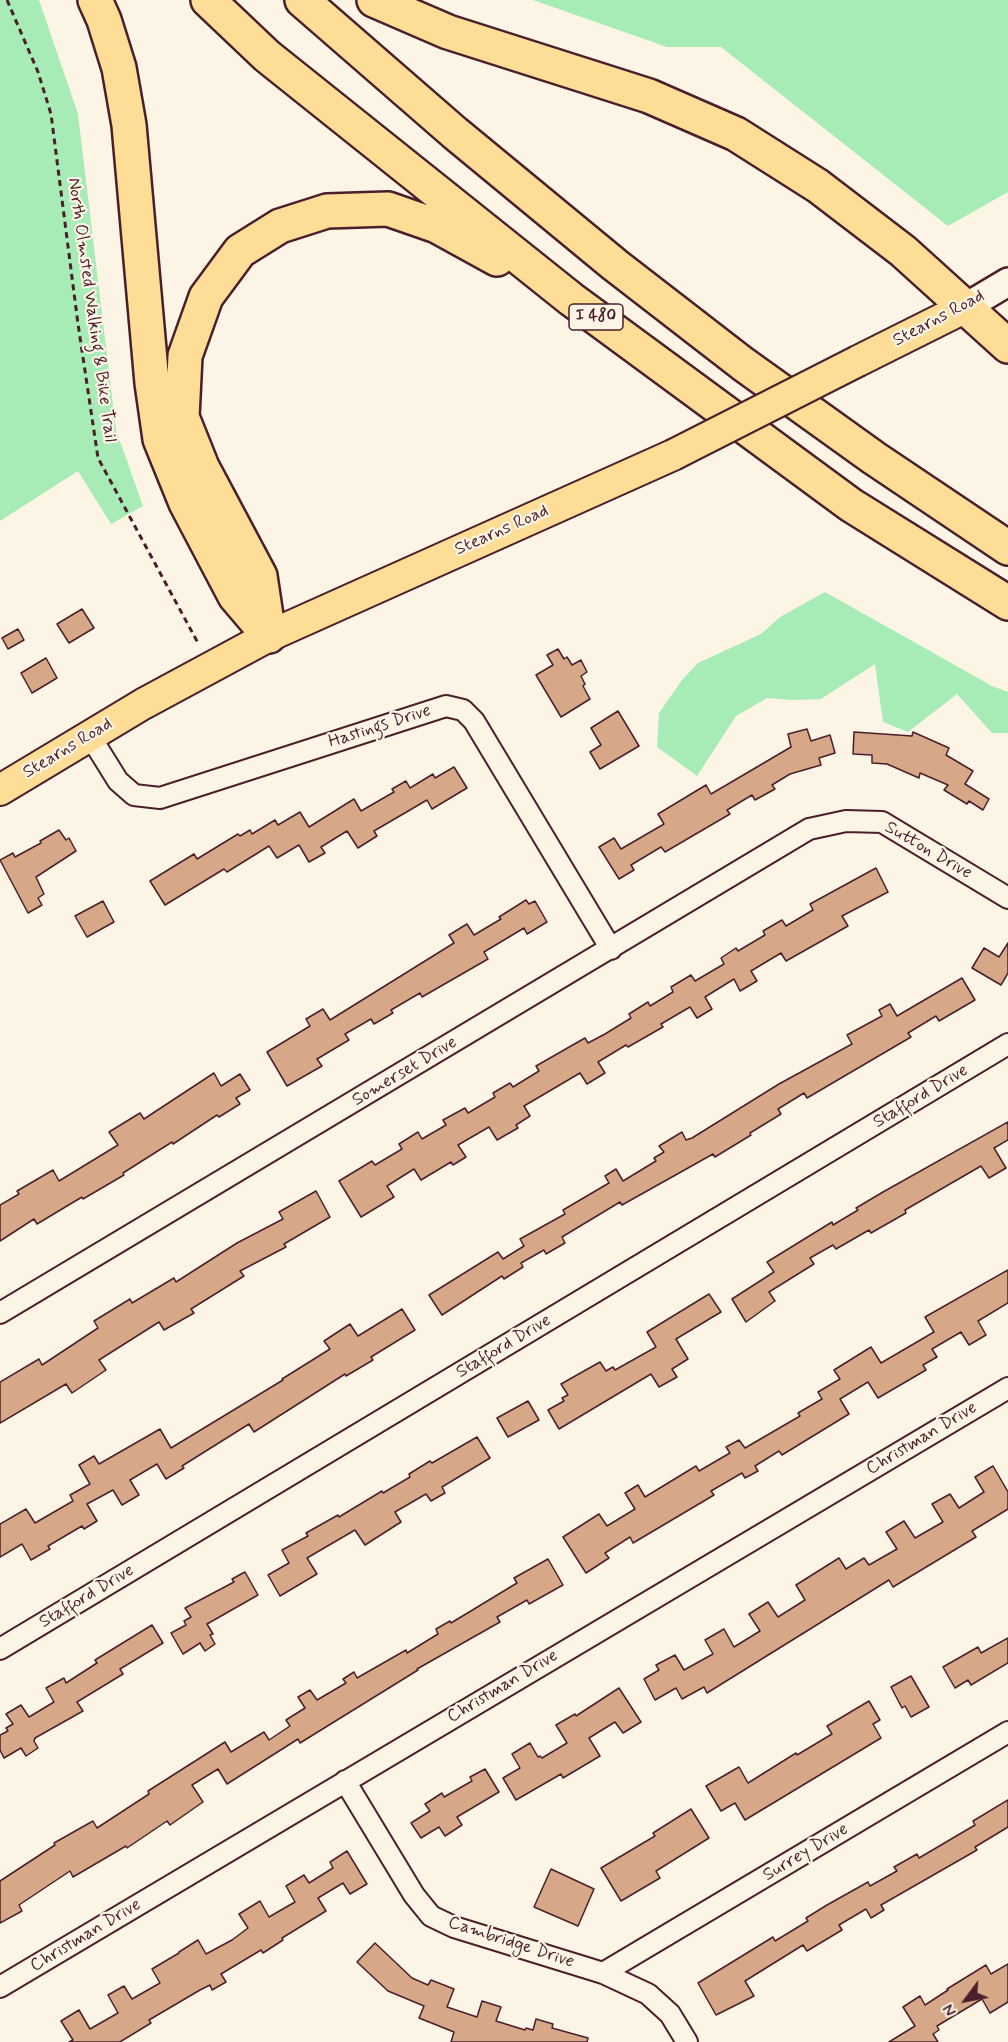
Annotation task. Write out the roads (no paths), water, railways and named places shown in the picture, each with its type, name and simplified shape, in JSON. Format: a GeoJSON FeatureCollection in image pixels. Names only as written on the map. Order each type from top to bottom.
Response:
{"type":"FeatureCollection","features":[{"type":"Feature","properties":{"kind":"highway"},"geometry":{"type":"LineString","coordinates":[[95,0],[104,20],[119,68],[129,125],[152,383],[160,439],[186,503],[235,596],[270,636]]}},
{"type":"Feature","properties":{"kind":"highway","name":"I 480"},"geometry":{"type":"LineString","coordinates":[[208,0],[267,56],[571,299],[851,505],[1008,603]]}},
{"type":"Feature","properties":{"kind":"highway","name":"I 480"},"geometry":{"type":"LineString","coordinates":[[302,0],[455,133],[615,265],[743,364],[874,458],[1008,548]]}},
{"type":"Feature","properties":{"kind":"highway"},"geometry":{"type":"LineString","coordinates":[[374,0],[448,32],[649,96],[736,134],[818,186],[903,251],[1008,346]]}},
{"type":"Feature","properties":{"kind":"highway"},"geometry":{"type":"LineString","coordinates":[[270,636],[260,576],[202,466],[182,417],[185,356],[206,297],[240,251],[280,226],[327,211],[388,208],[436,226],[571,299]]}},
{"type":"Feature","properties":{"kind":"main road","name":"Stearns Road"},"geometry":{"type":"LineString","coordinates":[[0,790],[143,704],[270,636],[674,455],[966,308],[1008,282]]}},
{"type":"Feature","properties":{"kind":"street","name":"Hastings Drive"},"geometry":{"type":"LineString","coordinates":[[90,736],[118,781],[134,795],[160,798],[446,706],[463,710],[474,721],[611,949]]}},
{"type":"Feature","properties":{"kind":"street","name":"Sutton Drive"},"geometry":{"type":"LineString","coordinates":[[809,829],[846,821],[882,822],[1008,898]]}},
{"type":"Feature","properties":{"kind":"street","name":"Somerset Drive"},"geometry":{"type":"LineString","coordinates":[[0,1313],[809,829]]}},
{"type":"Feature","properties":{"kind":"street","name":"Stafford Drive"},"geometry":{"type":"LineString","coordinates":[[0,1649],[1008,1044]]}},
{"type":"Feature","properties":{"kind":"street","name":"Christman Drive"},"geometry":{"type":"LineString","coordinates":[[0,1987],[1008,1388]]}},
{"type":"Feature","properties":{"kind":"street","name":"Surrey Drive"},"geometry":{"type":"LineString","coordinates":[[603,1973],[1008,1732]]}},
{"type":"Feature","properties":{"kind":"street","name":"Cambridge Drive"},"geometry":{"type":"LineString","coordinates":[[345,1780],[414,1895],[431,1916],[454,1927],[603,1973],[648,1994],[670,2014],[687,2042]]}}]}
